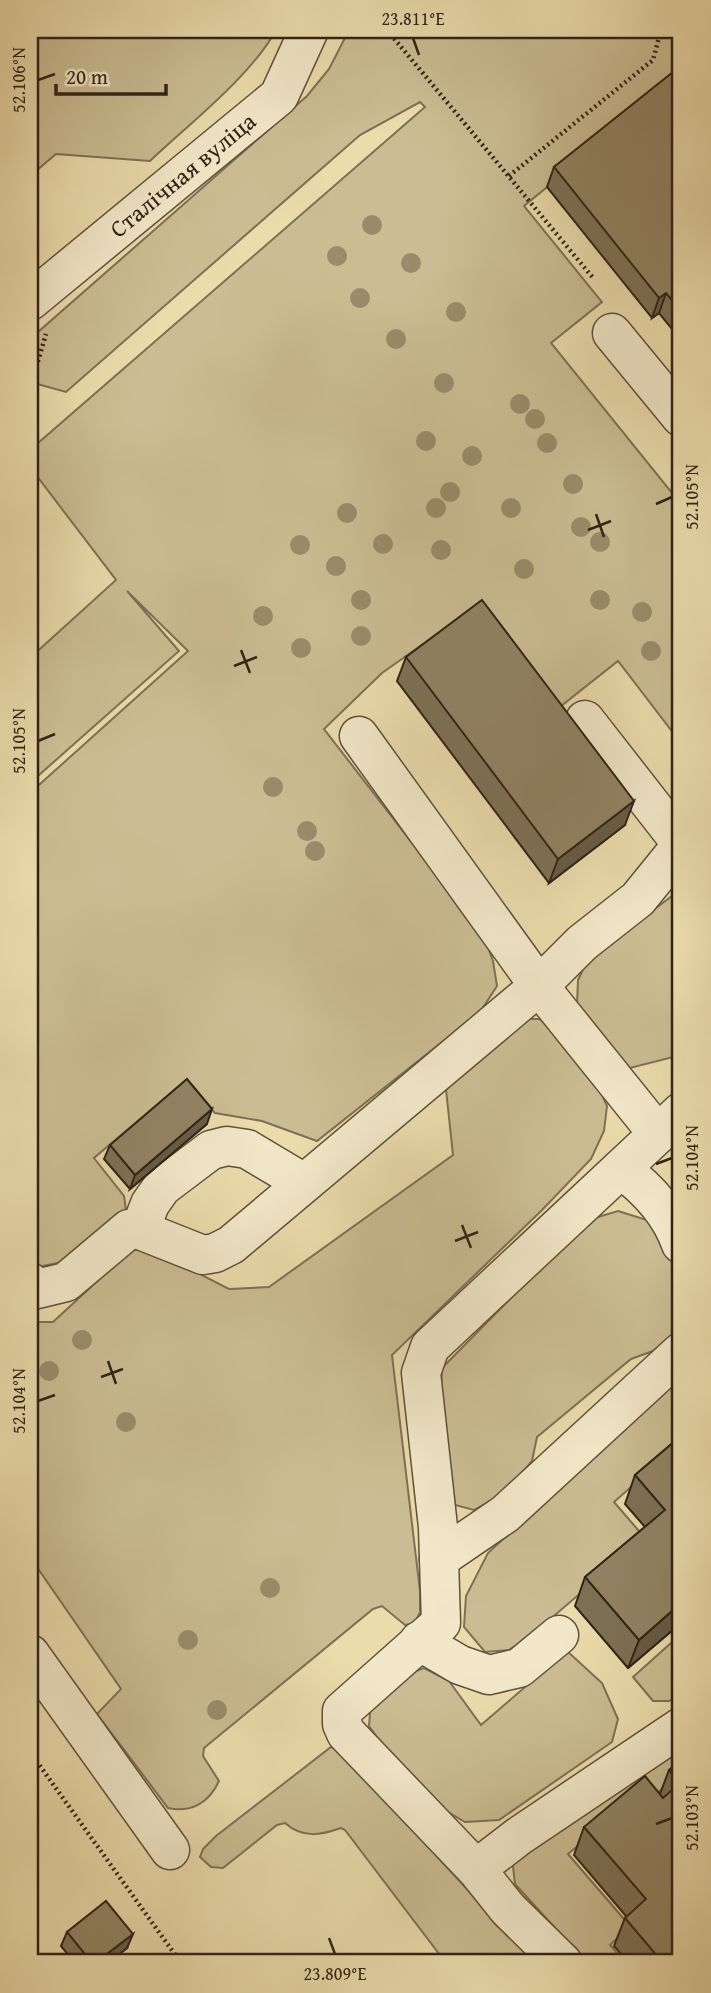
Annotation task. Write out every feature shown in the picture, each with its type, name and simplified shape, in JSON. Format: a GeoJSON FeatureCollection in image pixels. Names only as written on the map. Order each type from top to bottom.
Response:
{"type":"FeatureCollection","features":[{"type":"Feature","properties":{"kind":"street","name":"Сталічная вуліца"},"geometry":{"type":"LineString","coordinates":[[30,302],[279,96],[309,30]]}},
{"type":"Feature","properties":{"kind":"street"},"geometry":{"type":"LineString","coordinates":[[612,333],[681,417]]}},
{"type":"Feature","properties":{"kind":"street"},"geometry":{"type":"LineString","coordinates":[[30,1282],[37,1289],[66,1282],[130,1229],[140,1230],[203,1255],[215,1253],[231,1245],[539,986],[582,943],[638,899],[681,844],[585,720]]}},
{"type":"Feature","properties":{"kind":"street"},"geometry":{"type":"LineString","coordinates":[[359,736],[539,986],[670,1123],[430,1347],[421,1373],[438,1527],[441,1623],[342,1711],[342,1724],[346,1734],[476,1869],[508,1909],[563,1963]]}},
{"type":"Feature","properties":{"kind":"street"},"geometry":{"type":"LineString","coordinates":[[140,1230],[150,1205],[162,1187],[211,1150],[227,1146],[247,1149],[304,1183]]}},
{"type":"Feature","properties":{"kind":"street"},"geometry":{"type":"LineString","coordinates":[[621,1169],[643,1185],[659,1202],[681,1244]]}},
{"type":"Feature","properties":{"kind":"street"},"geometry":{"type":"LineString","coordinates":[[439,1559],[505,1514],[681,1352]]}},
{"type":"Feature","properties":{"kind":"street"},"geometry":{"type":"LineString","coordinates":[[419,1642],[460,1665],[489,1675],[519,1668],[559,1634]]}},
{"type":"Feature","properties":{"kind":"street"},"geometry":{"type":"LineString","coordinates":[[30,1654],[170,1850]]}},
{"type":"Feature","properties":{"kind":"street"},"geometry":{"type":"LineString","coordinates":[[476,1869],[519,1836],[681,1727]]}},
{"type":"Feature","properties":{"kind":"path"},"geometry":{"type":"LineString","coordinates":[[387,30],[594,279]]}},
{"type":"Feature","properties":{"kind":"path"},"geometry":{"type":"LineString","coordinates":[[509,176],[653,60],[661,30]]}},
{"type":"Feature","properties":{"kind":"path"},"geometry":{"type":"LineString","coordinates":[[30,1752],[181,1963]]}},
{"type":"Feature","properties":{"kind":"shaded area"},"geometry":{"type":"Polygon","coordinates":[[[30,30],[276,30],[236,82],[150,161],[56,154],[30,176],[30,30]]]}},
{"type":"Feature","properties":{"kind":"shaded area"},"geometry":{"type":"Polygon","coordinates":[[[349,30],[681,30],[681,78],[524,206],[602,302],[551,343],[681,504],[681,743],[618,661],[556,710],[477,606],[382,673],[324,729],[484,936],[493,961],[497,986],[480,1012],[317,1141],[262,1121],[215,1113],[184,1082],[94,1158],[124,1196],[126,1210],[67,1261],[38,1267],[30,1259],[30,793],[188,651],[127,591],[179,651],[30,783],[30,658],[116,580],[30,467],[30,450],[425,107],[420,102],[360,135],[66,392],[30,382],[30,339],[307,96],[329,69],[349,30]]]}},
{"type":"Feature","properties":{"kind":"shaded area"},"geometry":{"type":"Polygon","coordinates":[[[681,889],[681,1055],[630,1068],[609,1053],[577,1005],[578,980],[587,961],[681,889]]]}},
{"type":"Feature","properties":{"kind":"shaded area"},"geometry":{"type":"Polygon","coordinates":[[[524,1019],[539,1019],[556,1029],[598,1086],[607,1106],[604,1131],[591,1159],[392,1355],[420,1591],[420,1612],[415,1623],[405,1625],[382,1606],[373,1609],[204,1748],[203,1756],[219,1781],[205,1801],[184,1809],[168,1808],[97,1714],[121,1689],[30,1557],[30,1319],[33,1322],[53,1322],[131,1250],[155,1247],[182,1265],[229,1289],[269,1287],[453,1155],[445,1080],[524,1019]]]}},
{"type":"Feature","properties":{"kind":"shaded area"},"geometry":{"type":"Polygon","coordinates":[[[618,1211],[647,1220],[676,1258],[681,1282],[681,1325],[678,1331],[653,1351],[631,1359],[537,1437],[532,1461],[506,1492],[474,1510],[455,1505],[440,1414],[442,1368],[588,1220],[618,1211]]]}},
{"type":"Feature","properties":{"kind":"shaded area"},"geometry":{"type":"Polygon","coordinates":[[[681,1374],[681,1443],[614,1502],[645,1538],[534,1633],[509,1650],[485,1652],[464,1627],[466,1596],[488,1553],[681,1374]]]}},
{"type":"Feature","properties":{"kind":"shaded area"},"geometry":{"type":"Polygon","coordinates":[[[681,1634],[681,1694],[669,1701],[653,1701],[633,1677],[681,1634]]]}},
{"type":"Feature","properties":{"kind":"shaded area"},"geometry":{"type":"Polygon","coordinates":[[[567,1651],[602,1683],[618,1719],[612,1742],[499,1820],[465,1822],[436,1805],[387,1751],[369,1726],[371,1700],[400,1677],[424,1668],[449,1681],[481,1725],[567,1651]]]}},
{"type":"Feature","properties":{"kind":"shaded area"},"geometry":{"type":"Polygon","coordinates":[[[681,1724],[681,1772],[654,1796],[633,1800],[568,1854],[630,1926],[610,1945],[626,1963],[587,1963],[515,1884],[512,1857],[681,1724]]]}},
{"type":"Feature","properties":{"kind":"shaded area"},"geometry":{"type":"Polygon","coordinates":[[[331,1747],[340,1751],[535,1963],[446,1963],[341,1828],[312,1834],[299,1832],[285,1823],[277,1825],[223,1868],[211,1867],[200,1857],[203,1849],[216,1836],[331,1747]]]}},
{"type":"Feature","properties":{"kind":"building"},"geometry":{"type":"Polygon","coordinates":[[[673,72],[681,82],[681,311],[666,293],[659,298],[554,167],[673,72]]]}},
{"type":"Feature","properties":{"kind":"building"},"geometry":{"type":"Polygon","coordinates":[[[482,600],[634,801],[558,859],[406,657],[482,600]]]}},
{"type":"Feature","properties":{"kind":"building"},"geometry":{"type":"Polygon","coordinates":[[[187,1079],[212,1109],[135,1175],[110,1145],[187,1079]]]}},
{"type":"Feature","properties":{"kind":"building"},"geometry":{"type":"Polygon","coordinates":[[[681,1436],[681,1603],[639,1640],[585,1577],[665,1510],[635,1475],[681,1436]]]}},
{"type":"Feature","properties":{"kind":"building"},"geometry":{"type":"Polygon","coordinates":[[[681,1760],[681,1962],[663,1963],[625,1918],[646,1899],[584,1827],[645,1776],[663,1798],[680,1783],[669,1770],[681,1760]]]}},
{"type":"Feature","properties":{"kind":"building"},"geometry":{"type":"Polygon","coordinates":[[[106,1901],[133,1934],[92,1963],[67,1932],[106,1901]]]}}]}
